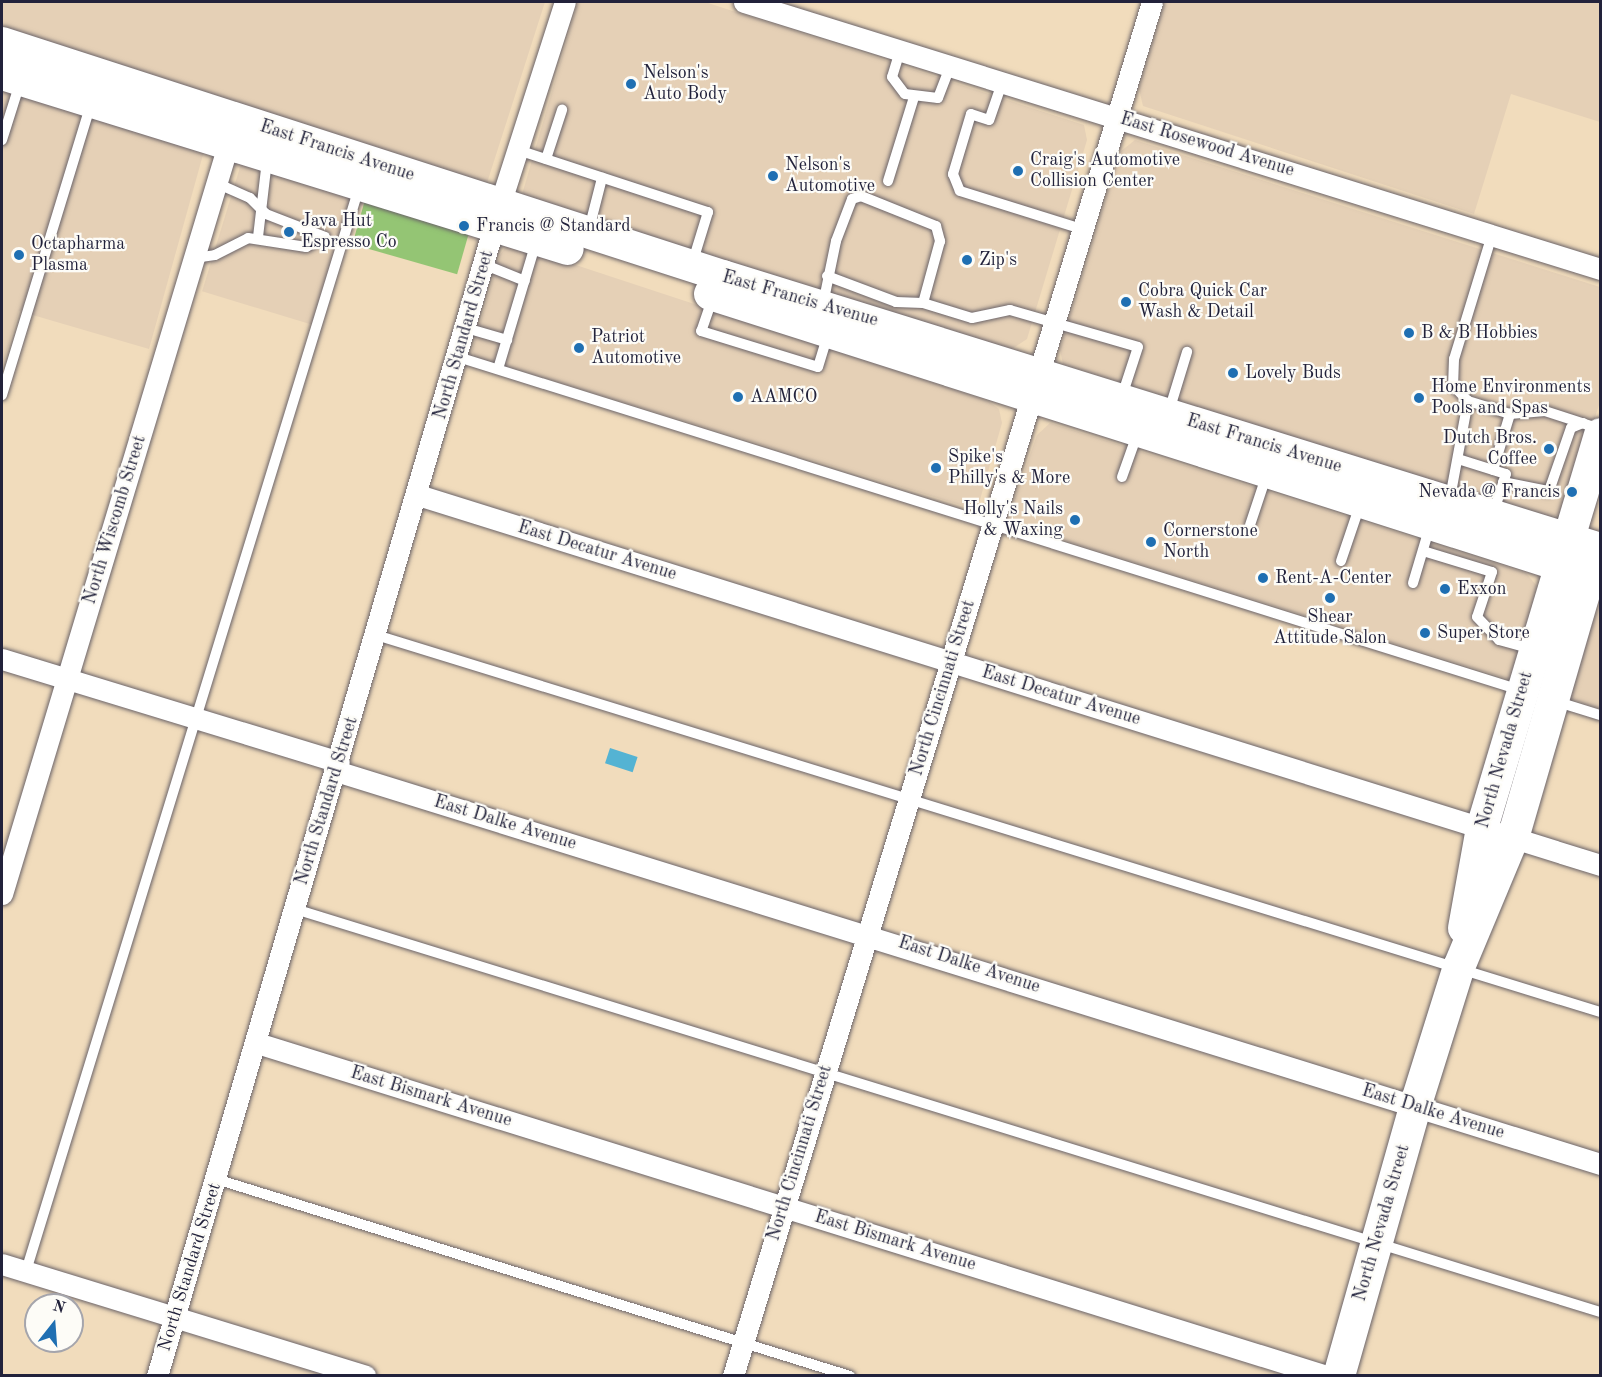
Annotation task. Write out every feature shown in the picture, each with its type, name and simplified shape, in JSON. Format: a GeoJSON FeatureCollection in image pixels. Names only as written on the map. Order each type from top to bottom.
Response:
{"type":"FeatureCollection","features":[{"type":"Feature","properties":{"kind":"main road","name":"East Francis Avenue"},"geometry":{"type":"LineString","coordinates":[[2,43],[497,215],[537,239],[714,295],[876,308],[1033,384],[1138,430],[1480,540],[1588,556]]}},
{"type":"Feature","properties":{"kind":"main road","name":"East Francis Avenue"},"geometry":{"type":"LineString","coordinates":[[11,77],[359,185],[588,232],[692,266],[826,304],[1033,384],[1121,399],[1168,414],[1434,526]]}},
{"type":"Feature","properties":{"kind":"main road","name":"North Nevada Street"},"geometry":{"type":"LineString","coordinates":[[1339,1376],[1375,1241],[1459,968],[1513,838],[1552,700],[1588,556],[1592,429]]}},
{"type":"Feature","properties":{"kind":"main road","name":"North Nevada Street"},"geometry":{"type":"LineString","coordinates":[[1459,968],[1482,828],[1522,691],[1535,650],[1588,556]]}},
{"type":"Feature","properties":{"kind":"street","name":"North Standard Street"},"geometry":{"type":"LineString","coordinates":[[157,1376],[418,495],[497,215],[565,2]]}},
{"type":"Feature","properties":{"kind":"street","name":"East Rosewood Avenue"},"geometry":{"type":"LineString","coordinates":[[744,2],[1600,269]]}},
{"type":"Feature","properties":{"kind":"street","name":"North Cincinnati Street"},"geometry":{"type":"LineString","coordinates":[[733,1376],[992,525],[1050,321],[1152,2]]}},
{"type":"Feature","properties":{"kind":"street","name":"North Wiscomb Street"},"geometry":{"type":"LineString","coordinates":[[2,894],[69,680],[228,145]]}},
{"type":"Feature","properties":{"kind":"street","name":"East Decatur Avenue"},"geometry":{"type":"LineString","coordinates":[[418,495],[1600,865]]}},
{"type":"Feature","properties":{"kind":"street","name":"East Dalke Avenue"},"geometry":{"type":"LineString","coordinates":[[2,659],[198,719],[338,767],[1600,1164]]}},
{"type":"Feature","properties":{"kind":"street","name":"East Bismark Avenue"},"geometry":{"type":"LineString","coordinates":[[257,1043],[1327,1376]]}},
{"type":"Feature","properties":{"kind":"street"},"geometry":{"type":"LineString","coordinates":[[2,1264],[365,1376]]}},
{"type":"Feature","properties":{"kind":"lane"},"geometry":{"type":"LineString","coordinates":[[900,51],[892,77],[898,90],[914,97],[938,98],[950,67]]}},
{"type":"Feature","properties":{"kind":"lane"},"geometry":{"type":"LineString","coordinates":[[2,140],[11,77]]}},
{"type":"Feature","properties":{"kind":"lane"},"geometry":{"type":"LineString","coordinates":[[1002,83],[988,120],[971,114],[953,174],[960,191],[1079,228]]}},
{"type":"Feature","properties":{"kind":"lane"},"geometry":{"type":"LineString","coordinates":[[888,182],[914,97]]}},
{"type":"Feature","properties":{"kind":"lane"},"geometry":{"type":"LineString","coordinates":[[2,395],[91,102]]}},
{"type":"Feature","properties":{"kind":"lane"},"geometry":{"type":"LineString","coordinates":[[546,159],[561,110]]}},
{"type":"Feature","properties":{"kind":"lane"},"geometry":{"type":"LineString","coordinates":[[518,150],[708,212],[692,266]]}},
{"type":"Feature","properties":{"kind":"lane"},"geometry":{"type":"LineString","coordinates":[[258,237],[258,204],[267,157]]}},
{"type":"Feature","properties":{"kind":"lane"},"geometry":{"type":"LineString","coordinates":[[588,232],[602,178]]}},
{"type":"Feature","properties":{"kind":"lane"},"geometry":{"type":"LineString","coordinates":[[217,183],[258,204],[279,219],[325,237]]}},
{"type":"Feature","properties":{"kind":"lane"},"geometry":{"type":"LineString","coordinates":[[26,1272],[198,719],[359,185]]}},
{"type":"Feature","properties":{"kind":"lane"},"geometry":{"type":"LineString","coordinates":[[826,304],[852,199],[861,196],[936,226],[940,242],[923,303]]}},
{"type":"Feature","properties":{"kind":"lane"},"geometry":{"type":"LineString","coordinates":[[194,258],[258,237],[306,247],[347,226]]}},
{"type":"Feature","properties":{"kind":"lane"},"geometry":{"type":"LineString","coordinates":[[1492,235],[1451,373],[1459,394],[1468,401],[1510,414],[1545,411],[1592,429]]}},
{"type":"Feature","properties":{"kind":"lane"},"geometry":{"type":"LineString","coordinates":[[498,369],[537,239]]}},
{"type":"Feature","properties":{"kind":"lane"},"geometry":{"type":"LineString","coordinates":[[483,264],[525,281]]}},
{"type":"Feature","properties":{"kind":"lane"},"geometry":{"type":"LineString","coordinates":[[876,308],[923,303],[972,318],[1010,310],[1138,347],[1121,399]]}},
{"type":"Feature","properties":{"kind":"lane"},"geometry":{"type":"LineString","coordinates":[[466,328],[507,340]]}},
{"type":"Feature","properties":{"kind":"lane"},"geometry":{"type":"LineString","coordinates":[[1168,414],[1187,352]]}},
{"type":"Feature","properties":{"kind":"lane"},"geometry":{"type":"LineString","coordinates":[[458,357],[1522,691]]}},
{"type":"Feature","properties":{"kind":"lane"},"geometry":{"type":"LineString","coordinates":[[1413,583],[1458,459],[1468,401]]}},
{"type":"Feature","properties":{"kind":"lane"},"geometry":{"type":"LineString","coordinates":[[1493,470],[1510,414]]}},
{"type":"Feature","properties":{"kind":"lane"},"geometry":{"type":"LineString","coordinates":[[1503,482],[1549,491],[1571,428],[1600,429]]}},
{"type":"Feature","properties":{"kind":"lane"},"geometry":{"type":"LineString","coordinates":[[1122,477],[1138,430]]}},
{"type":"Feature","properties":{"kind":"lane"},"geometry":{"type":"LineString","coordinates":[[1458,459],[1506,474],[1480,540],[1492,572],[1477,617],[1499,640],[1535,650]]}},
{"type":"Feature","properties":{"kind":"lane"},"geometry":{"type":"LineString","coordinates":[[1250,525],[1268,472]]}},
{"type":"Feature","properties":{"kind":"lane"},"geometry":{"type":"LineString","coordinates":[[1341,561],[1362,502]]}},
{"type":"Feature","properties":{"kind":"lane"},"geometry":{"type":"LineString","coordinates":[[376,635],[909,796],[1600,1012]]}},
{"type":"Feature","properties":{"kind":"lane"},"geometry":{"type":"LineString","coordinates":[[1552,700],[1600,715]]}},
{"type":"Feature","properties":{"kind":"lane"},"geometry":{"type":"LineString","coordinates":[[295,909],[825,1070],[1600,1312]]}},
{"type":"Feature","properties":{"kind":"lane"},"geometry":{"type":"LineString","coordinates":[[216,1179],[850,1376]]}},
{"type":"Feature","properties":{"kind":"shaded area"},"geometry":{"type":"Polygon","coordinates":[[[2,2],[545,2],[486,186],[12,34],[2,25],[2,2]]]}},
{"type":"Feature","properties":{"kind":"shaded area"},"geometry":{"type":"Polygon","coordinates":[[[578,2],[705,2],[1084,125],[1087,140],[1027,339],[1012,349],[1003,348],[521,198],[578,2]]]}},
{"type":"Feature","properties":{"kind":"shaded area"},"geometry":{"type":"Polygon","coordinates":[[[1165,2],[1600,2],[1600,122],[1511,94],[1474,214],[1143,106],[1139,89],[1165,2]]]}},
{"type":"Feature","properties":{"kind":"shaded area"},"geometry":{"type":"Polygon","coordinates":[[[2,87],[204,151],[149,349],[19,311],[2,367],[2,87]]]}},
{"type":"Feature","properties":{"kind":"shaded area"},"geometry":{"type":"Polygon","coordinates":[[[1135,140],[1600,287],[1600,402],[1564,512],[1549,518],[1063,364],[1060,350],[1120,152],[1135,140]]]}},
{"type":"Feature","properties":{"kind":"shaded area"},"geometry":{"type":"Polygon","coordinates":[[[241,164],[352,198],[313,325],[202,291],[241,164]]]}},
{"type":"Feature","properties":{"kind":"shaded area"},"geometry":{"type":"Polygon","coordinates":[[[509,243],[988,401],[999,409],[1002,423],[977,510],[475,357],[472,351],[500,255],[509,243]]]}},
{"type":"Feature","properties":{"kind":"shaded area"},"geometry":{"type":"Polygon","coordinates":[[[1050,423],[1526,573],[1541,591],[1512,680],[1012,524],[1008,518],[1037,435],[1050,423]]]}},
{"type":"Feature","properties":{"kind":"shaded area"},"geometry":{"type":"Polygon","coordinates":[[[1600,602],[1600,709],[1568,698],[1600,602]]]}},
{"type":"Feature","properties":{"kind":"green space"},"geometry":{"type":"Polygon","coordinates":[[[365,200],[470,230],[457,274],[352,244],[365,200]]]}},
{"type":"Feature","properties":{"kind":"water"},"geometry":{"type":"Polygon","coordinates":[[[610,748],[638,757],[633,772],[605,763],[610,748]]]}},
{"type":"Feature","properties":{"kind":"place","name":"Nelson's Auto Body"},"geometry":{"type":"Point","coordinates":[631,84]}},
{"type":"Feature","properties":{"kind":"place","name":"Craig's Automotive Collision Center"},"geometry":{"type":"Point","coordinates":[1018,171]}},
{"type":"Feature","properties":{"kind":"place","name":"Nelson's Automotive"},"geometry":{"type":"Point","coordinates":[773,176]}},
{"type":"Feature","properties":{"kind":"place","name":"Francis @ Standard"},"geometry":{"type":"Point","coordinates":[464,226]}},
{"type":"Feature","properties":{"kind":"place","name":"Java Hut Espresso Co"},"geometry":{"type":"Point","coordinates":[289,232]}},
{"type":"Feature","properties":{"kind":"place","name":"Octapharma Plasma"},"geometry":{"type":"Point","coordinates":[19,255]}},
{"type":"Feature","properties":{"kind":"place","name":"Zip's"},"geometry":{"type":"Point","coordinates":[967,260]}},
{"type":"Feature","properties":{"kind":"place","name":"Cobra Quick Car Wash & Detail"},"geometry":{"type":"Point","coordinates":[1126,302]}},
{"type":"Feature","properties":{"kind":"place","name":"B & B Hobbies"},"geometry":{"type":"Point","coordinates":[1409,333]}},
{"type":"Feature","properties":{"kind":"place","name":"Patriot Automotive"},"geometry":{"type":"Point","coordinates":[579,348]}},
{"type":"Feature","properties":{"kind":"place","name":"Lovely Buds"},"geometry":{"type":"Point","coordinates":[1233,373]}},
{"type":"Feature","properties":{"kind":"place","name":"AAMCO"},"geometry":{"type":"Point","coordinates":[738,397]}},
{"type":"Feature","properties":{"kind":"place","name":"Home Environments Pools and Spas"},"geometry":{"type":"Point","coordinates":[1419,398]}},
{"type":"Feature","properties":{"kind":"place","name":"Dutch Bros. Coffee"},"geometry":{"type":"Point","coordinates":[1549,449]}},
{"type":"Feature","properties":{"kind":"place","name":"Spike's Philly's & More"},"geometry":{"type":"Point","coordinates":[936,468]}},
{"type":"Feature","properties":{"kind":"place","name":"Nevada @ Francis"},"geometry":{"type":"Point","coordinates":[1572,492]}},
{"type":"Feature","properties":{"kind":"place","name":"Holly's Nails & Waxing"},"geometry":{"type":"Point","coordinates":[1075,520]}},
{"type":"Feature","properties":{"kind":"place","name":"Cornerstone North"},"geometry":{"type":"Point","coordinates":[1151,542]}},
{"type":"Feature","properties":{"kind":"place","name":"Rent-A-Center"},"geometry":{"type":"Point","coordinates":[1263,578]}},
{"type":"Feature","properties":{"kind":"place","name":"Exxon"},"geometry":{"type":"Point","coordinates":[1445,589]}},
{"type":"Feature","properties":{"kind":"place","name":"Shear Attitude Salon"},"geometry":{"type":"Point","coordinates":[1330,598]}},
{"type":"Feature","properties":{"kind":"place","name":"Super Store"},"geometry":{"type":"Point","coordinates":[1425,633]}}]}
